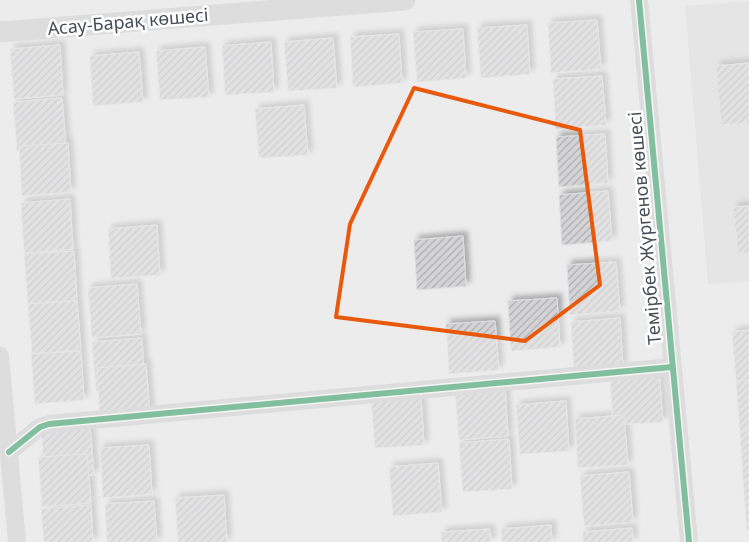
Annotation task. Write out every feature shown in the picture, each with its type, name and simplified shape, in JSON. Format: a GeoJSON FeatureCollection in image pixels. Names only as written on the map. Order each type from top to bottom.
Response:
{"type":"FeatureCollection","features":[{"type":"Feature","properties":{"kind":"street","name":"Асау-Барақ көшесі"},"geometry":{"type":"LineString","coordinates":[[0,32],[405,0]]}},
{"type":"Feature","properties":{"kind":"street","name":"Темірбек Жүргенов көшесі"},"geometry":{"type":"LineString","coordinates":[[639,0],[689,542]]}},
{"type":"Feature","properties":{"kind":"street"},"geometry":{"type":"LineString","coordinates":[[0,356],[17,542]]}},
{"type":"Feature","properties":{"kind":"street"},"geometry":{"type":"LineString","coordinates":[[9,452],[40,427],[49,424],[672,367]]}},
{"type":"Feature","properties":{"kind":"highlighted area"},"geometry":{"type":"Polygon","coordinates":[[[414,88],[580,130],[600,285],[525,341],[336,317],[350,224],[414,88]]]}},
{"type":"Feature","properties":{"kind":"shaded area"},"geometry":{"type":"Polygon","coordinates":[[[749,1],[749,281],[708,284],[685,6],[749,1]]]}},
{"type":"Feature","properties":{"kind":"building"},"geometry":{"type":"Polygon","coordinates":[[[597,20],[601,69],[551,73],[548,23],[597,20]]]}},
{"type":"Feature","properties":{"kind":"building"},"geometry":{"type":"Polygon","coordinates":[[[527,25],[530,74],[481,78],[477,28],[527,25]]]}},
{"type":"Feature","properties":{"kind":"building"},"geometry":{"type":"Polygon","coordinates":[[[463,29],[466,78],[417,82],[413,32],[463,29]]]}},
{"type":"Feature","properties":{"kind":"building"},"geometry":{"type":"Polygon","coordinates":[[[399,34],[402,83],[353,87],[350,37],[399,34]]]}},
{"type":"Feature","properties":{"kind":"building"},"geometry":{"type":"Polygon","coordinates":[[[333,38],[337,88],[288,91],[284,42],[333,38]]]}},
{"type":"Feature","properties":{"kind":"building"},"geometry":{"type":"Polygon","coordinates":[[[271,42],[274,92],[225,95],[222,46],[271,42]]]}},
{"type":"Feature","properties":{"kind":"building"},"geometry":{"type":"Polygon","coordinates":[[[60,45],[63,95],[14,99],[10,49],[60,45]]]}},
{"type":"Feature","properties":{"kind":"building"},"geometry":{"type":"Polygon","coordinates":[[[205,47],[209,97],[160,100],[156,51],[205,47]]]}},
{"type":"Feature","properties":{"kind":"building"},"geometry":{"type":"Polygon","coordinates":[[[139,52],[143,102],[93,106],[90,56],[139,52]]]}},
{"type":"Feature","properties":{"kind":"building"},"geometry":{"type":"Polygon","coordinates":[[[749,63],[749,123],[721,125],[716,66],[749,63]]]}},
{"type":"Feature","properties":{"kind":"building"},"geometry":{"type":"Polygon","coordinates":[[[602,76],[606,125],[556,129],[553,79],[602,76]]]}},
{"type":"Feature","properties":{"kind":"building"},"geometry":{"type":"Polygon","coordinates":[[[62,98],[66,148],[17,151],[13,102],[62,98]]]}},
{"type":"Feature","properties":{"kind":"building"},"geometry":{"type":"Polygon","coordinates":[[[304,105],[308,155],[259,158],[255,109],[304,105]]]}},
{"type":"Feature","properties":{"kind":"building"},"geometry":{"type":"Polygon","coordinates":[[[605,134],[608,183],[559,187],[556,137],[605,134]]]}},
{"type":"Feature","properties":{"kind":"building"},"geometry":{"type":"Polygon","coordinates":[[[68,143],[71,192],[22,196],[19,146],[68,143]]]}},
{"type":"Feature","properties":{"kind":"building"},"geometry":{"type":"Polygon","coordinates":[[[608,191],[612,241],[562,245],[559,195],[608,191]]]}},
{"type":"Feature","properties":{"kind":"building"},"geometry":{"type":"Polygon","coordinates":[[[70,199],[73,249],[24,253],[21,203],[70,199]]]}},
{"type":"Feature","properties":{"kind":"building"},"geometry":{"type":"Polygon","coordinates":[[[749,206],[749,253],[738,254],[733,207],[749,206]]]}},
{"type":"Feature","properties":{"kind":"building"},"geometry":{"type":"Polygon","coordinates":[[[157,225],[160,275],[111,278],[108,229],[157,225]]]}},
{"type":"Feature","properties":{"kind":"building"},"geometry":{"type":"Polygon","coordinates":[[[463,236],[466,286],[417,290],[414,240],[463,236]]]}},
{"type":"Feature","properties":{"kind":"building"},"geometry":{"type":"Polygon","coordinates":[[[74,251],[77,300],[28,304],[24,254],[74,251]]]}},
{"type":"Feature","properties":{"kind":"building"},"geometry":{"type":"Polygon","coordinates":[[[616,262],[620,311],[570,315],[567,265],[616,262]]]}},
{"type":"Feature","properties":{"kind":"building"},"geometry":{"type":"Polygon","coordinates":[[[137,284],[141,334],[92,338],[88,288],[137,284]]]}},
{"type":"Feature","properties":{"kind":"building"},"geometry":{"type":"Polygon","coordinates":[[[557,298],[560,347],[511,351],[508,301],[557,298]]]}},
{"type":"Feature","properties":{"kind":"building"},"geometry":{"type":"Polygon","coordinates":[[[77,301],[81,350],[32,354],[28,304],[77,301]]]}},
{"type":"Feature","properties":{"kind":"building"},"geometry":{"type":"Polygon","coordinates":[[[620,318],[623,368],[574,371],[571,322],[620,318]]]}},
{"type":"Feature","properties":{"kind":"building"},"geometry":{"type":"Polygon","coordinates":[[[495,321],[499,370],[449,374],[446,324],[495,321]]]}},
{"type":"Feature","properties":{"kind":"building"},"geometry":{"type":"Polygon","coordinates":[[[749,330],[749,380],[736,381],[732,332],[749,330]]]}},
{"type":"Feature","properties":{"kind":"building"},"geometry":{"type":"Polygon","coordinates":[[[142,338],[145,388],[96,391],[92,342],[142,338]]]}},
{"type":"Feature","properties":{"kind":"building"},"geometry":{"type":"Polygon","coordinates":[[[81,351],[84,400],[35,404],[31,354],[81,351]]]}},
{"type":"Feature","properties":{"kind":"building"},"geometry":{"type":"Polygon","coordinates":[[[146,364],[150,414],[100,417],[97,368],[146,364]]]}},
{"type":"Feature","properties":{"kind":"building"},"geometry":{"type":"Polygon","coordinates":[[[659,372],[663,422],[613,425],[610,376],[659,372]]]}},
{"type":"Feature","properties":{"kind":"building"},"geometry":{"type":"Polygon","coordinates":[[[749,380],[749,430],[740,431],[736,381],[749,380]]]}},
{"type":"Feature","properties":{"kind":"building"},"geometry":{"type":"Polygon","coordinates":[[[505,386],[508,436],[459,440],[455,390],[505,386]]]}},
{"type":"Feature","properties":{"kind":"building"},"geometry":{"type":"Polygon","coordinates":[[[421,396],[424,445],[375,448],[371,399],[421,396]]]}},
{"type":"Feature","properties":{"kind":"building"},"geometry":{"type":"Polygon","coordinates":[[[566,401],[569,451],[520,454],[516,405],[566,401]]]}},
{"type":"Feature","properties":{"kind":"building"},"geometry":{"type":"Polygon","coordinates":[[[624,415],[628,465],[578,468],[575,419],[624,415]]]}},
{"type":"Feature","properties":{"kind":"building"},"geometry":{"type":"Polygon","coordinates":[[[90,426],[94,475],[45,479],[41,429],[90,426]]]}},
{"type":"Feature","properties":{"kind":"building"},"geometry":{"type":"Polygon","coordinates":[[[749,430],[749,480],[743,480],[740,431],[749,430]]]}},
{"type":"Feature","properties":{"kind":"building"},"geometry":{"type":"Polygon","coordinates":[[[509,439],[512,489],[463,492],[459,443],[509,439]]]}},
{"type":"Feature","properties":{"kind":"building"},"geometry":{"type":"Polygon","coordinates":[[[149,445],[152,494],[103,498],[100,448],[149,445]]]}},
{"type":"Feature","properties":{"kind":"building"},"geometry":{"type":"Polygon","coordinates":[[[87,454],[91,503],[42,507],[38,457],[87,454]]]}},
{"type":"Feature","properties":{"kind":"building"},"geometry":{"type":"Polygon","coordinates":[[[438,463],[442,512],[393,516],[389,467],[438,463]]]}},
{"type":"Feature","properties":{"kind":"building"},"geometry":{"type":"Polygon","coordinates":[[[629,472],[633,522],[584,526],[580,476],[629,472]]]}},
{"type":"Feature","properties":{"kind":"building"},"geometry":{"type":"Polygon","coordinates":[[[743,480],[749,480],[749,530],[747,530],[743,480]]]}},
{"type":"Feature","properties":{"kind":"building"},"geometry":{"type":"Polygon","coordinates":[[[224,495],[227,542],[178,542],[175,498],[224,495]]]}},
{"type":"Feature","properties":{"kind":"building"},"geometry":{"type":"Polygon","coordinates":[[[154,501],[157,542],[107,542],[105,504],[154,501]]]}},
{"type":"Feature","properties":{"kind":"building"},"geometry":{"type":"Polygon","coordinates":[[[91,505],[93,542],[44,542],[41,509],[91,505]]]}},
{"type":"Feature","properties":{"kind":"building"},"geometry":{"type":"Polygon","coordinates":[[[551,525],[552,542],[502,542],[501,529],[551,525]]]}},
{"type":"Feature","properties":{"kind":"building"},"geometry":{"type":"Polygon","coordinates":[[[632,528],[633,542],[583,542],[583,532],[632,528]]]}},
{"type":"Feature","properties":{"kind":"building"},"geometry":{"type":"Polygon","coordinates":[[[490,529],[491,542],[442,542],[441,532],[490,529]]]}},
{"type":"Feature","properties":{"kind":"cycle path"},"geometry":{"type":"LineString","coordinates":[[639,0],[689,542]]}},
{"type":"Feature","properties":{"kind":"cycle path"},"geometry":{"type":"LineString","coordinates":[[9,452],[40,427],[49,424],[672,367]]}}]}
